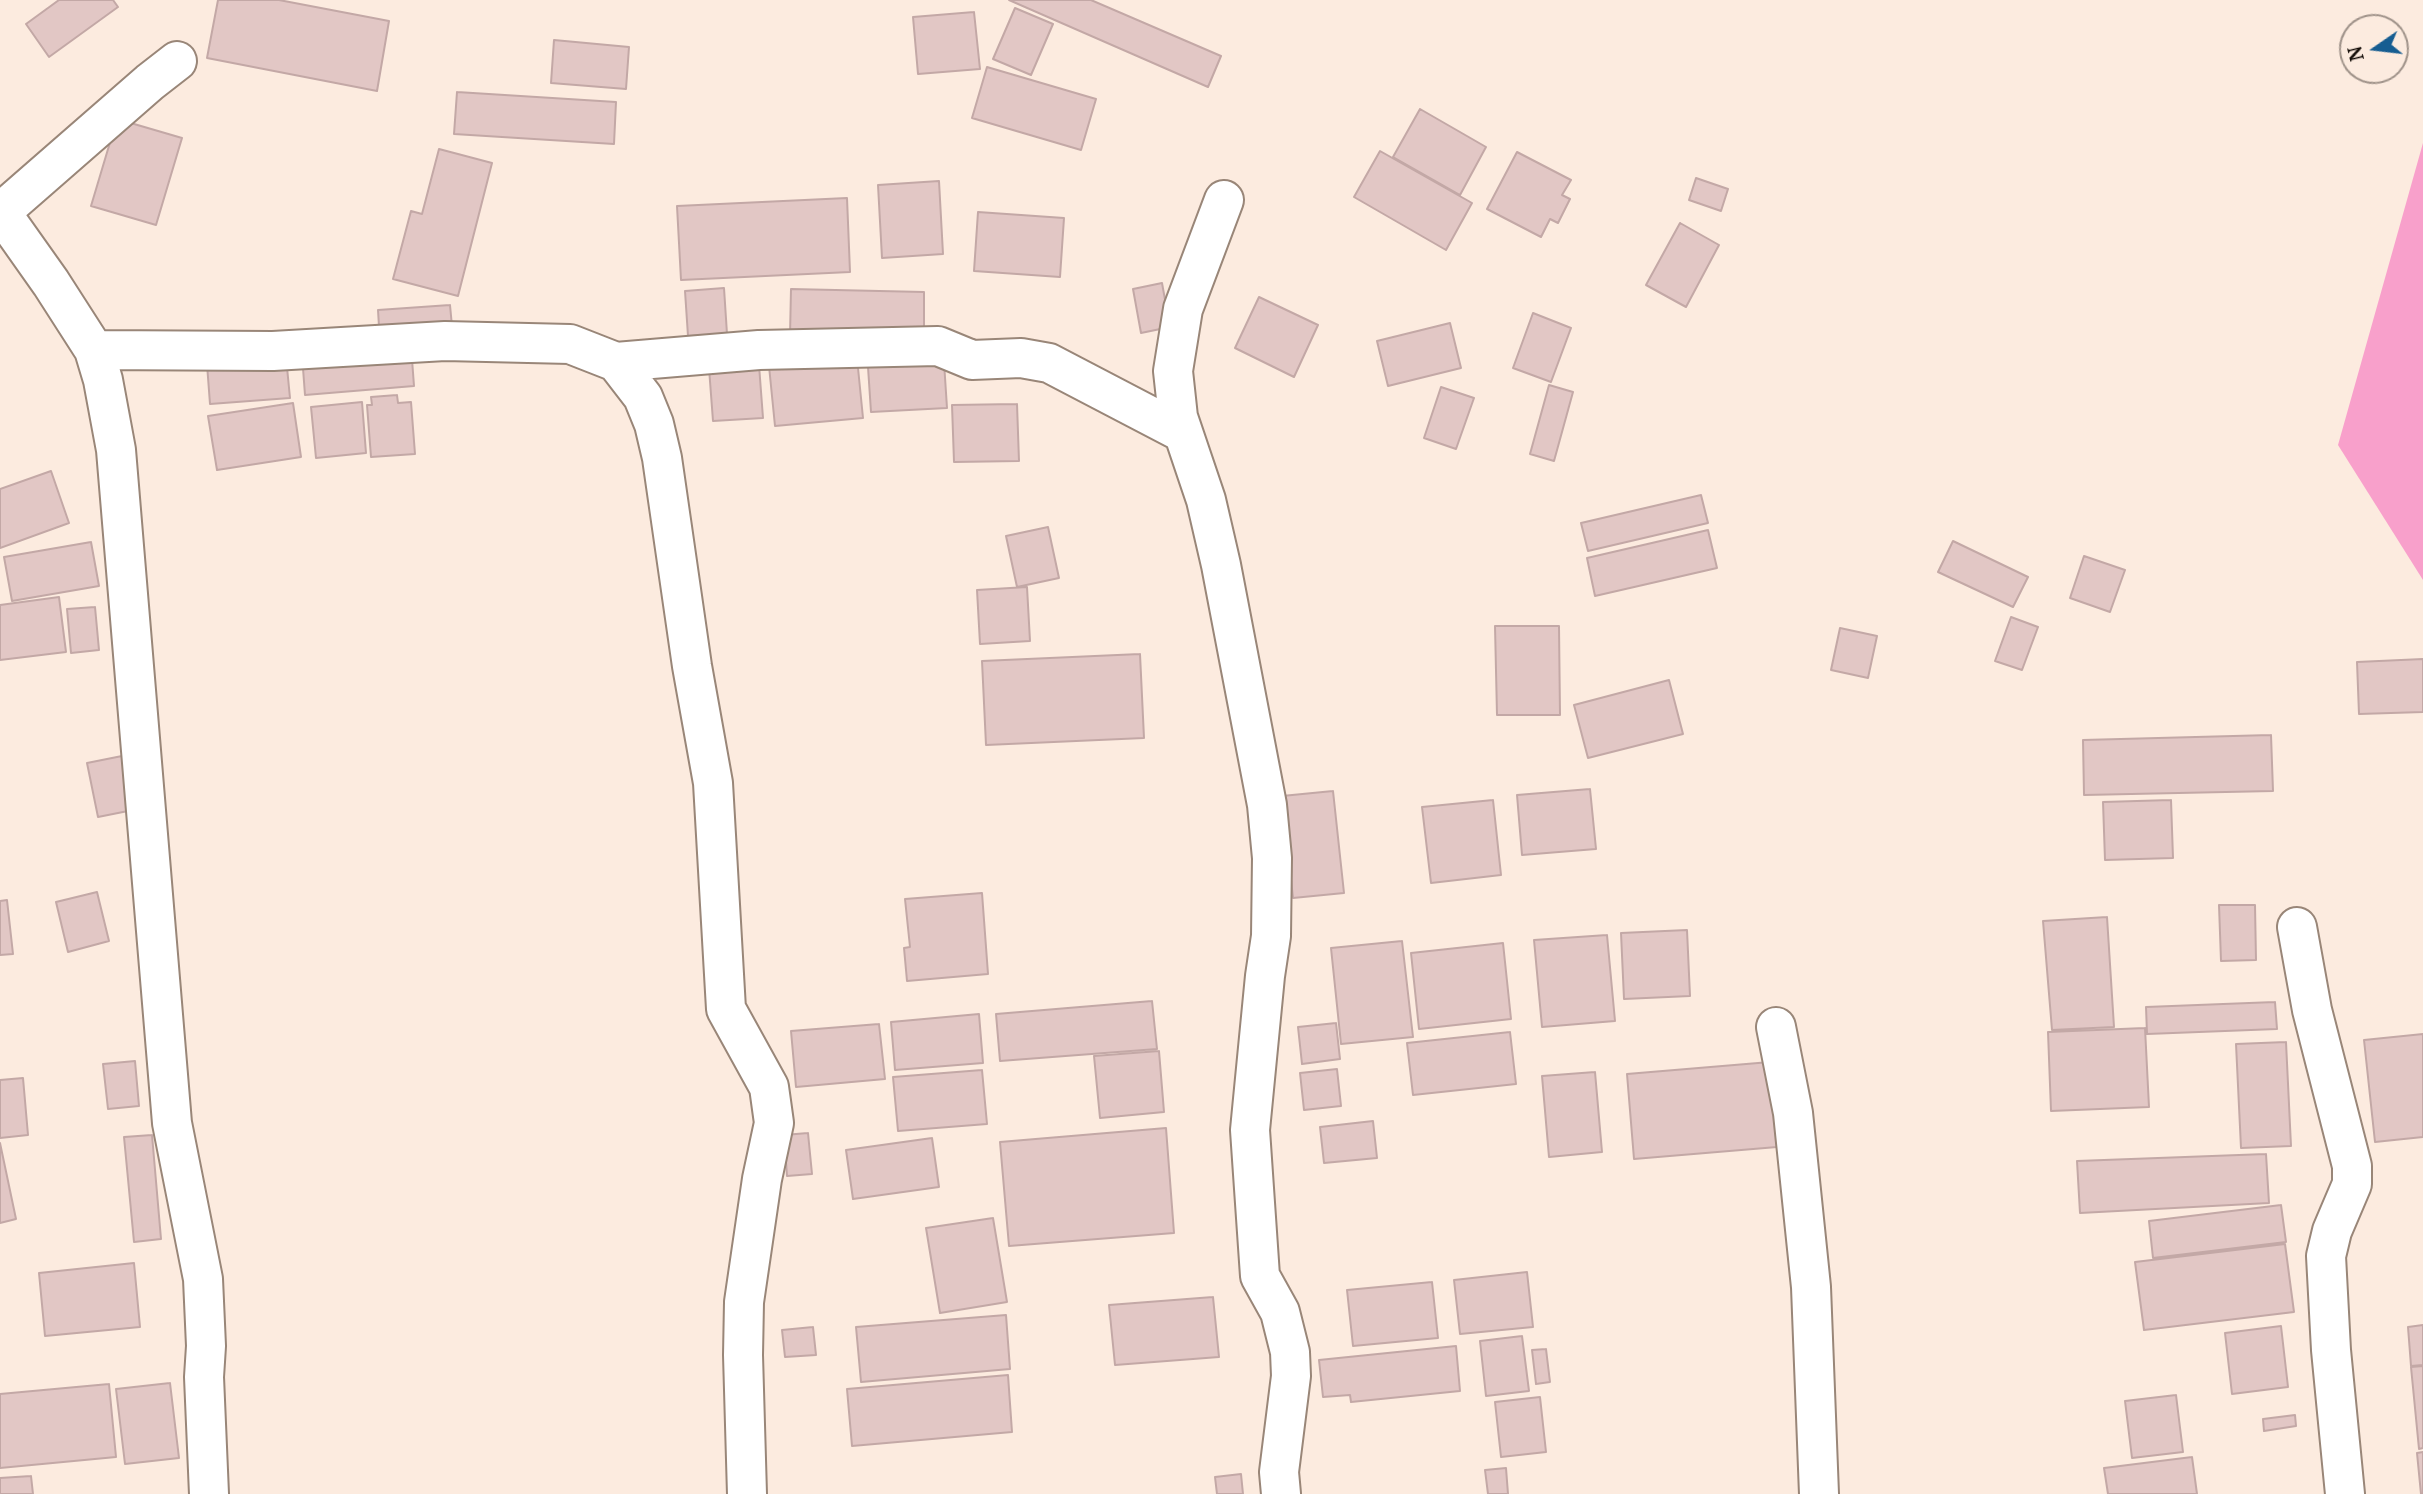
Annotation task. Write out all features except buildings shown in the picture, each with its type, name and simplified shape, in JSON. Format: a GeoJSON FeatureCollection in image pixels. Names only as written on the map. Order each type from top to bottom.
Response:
{"type":"FeatureCollection","features":[{"type":"Feature","properties":{"kind":"street"},"geometry":{"type":"LineString","coordinates":[[177,61],[0,212],[51,283],[94,350],[117,450],[172,1123],[203,1279],[209,1494]]}},
{"type":"Feature","properties":{"kind":"street"},"geometry":{"type":"LineString","coordinates":[[1224,200],[1183,309],[1173,371],[1178,417],[1206,500],[1221,565],[1267,805],[1272,858],[1271,936],[1250,1130],[1260,1276],[1280,1312],[1290,1352],[1291,1376],[1279,1472],[1280,1494]]}},
{"type":"Feature","properties":{"kind":"street"},"geometry":{"type":"LineString","coordinates":[[94,350],[272,351],[445,341],[570,344],[616,362],[759,350],[939,346],[972,360],[1021,358],[1049,363],[1183,433]]}},
{"type":"Feature","properties":{"kind":"street"},"geometry":{"type":"LineString","coordinates":[[616,362],[643,397],[654,424],[662,458],[692,666],[713,783],[726,1009],[769,1087],[774,1123],[762,1179],[744,1301],[747,1494]]}},
{"type":"Feature","properties":{"kind":"street"},"geometry":{"type":"LineString","coordinates":[[2297,928],[2312,1010],[2352,1166],[2352,1184],[2332,1231],[2326,1255],[2331,1350],[2345,1494]]}},
{"type":"Feature","properties":{"kind":"street"},"geometry":{"type":"LineString","coordinates":[[1776,1027],[1793,1113],[1811,1287],[1819,1494]]}},
{"type":"Feature","properties":{"kind":"shaded area"},"geometry":{"type":"Polygon","coordinates":[[[2423,143],[2423,580],[2338,445],[2423,143]]]}}]}
